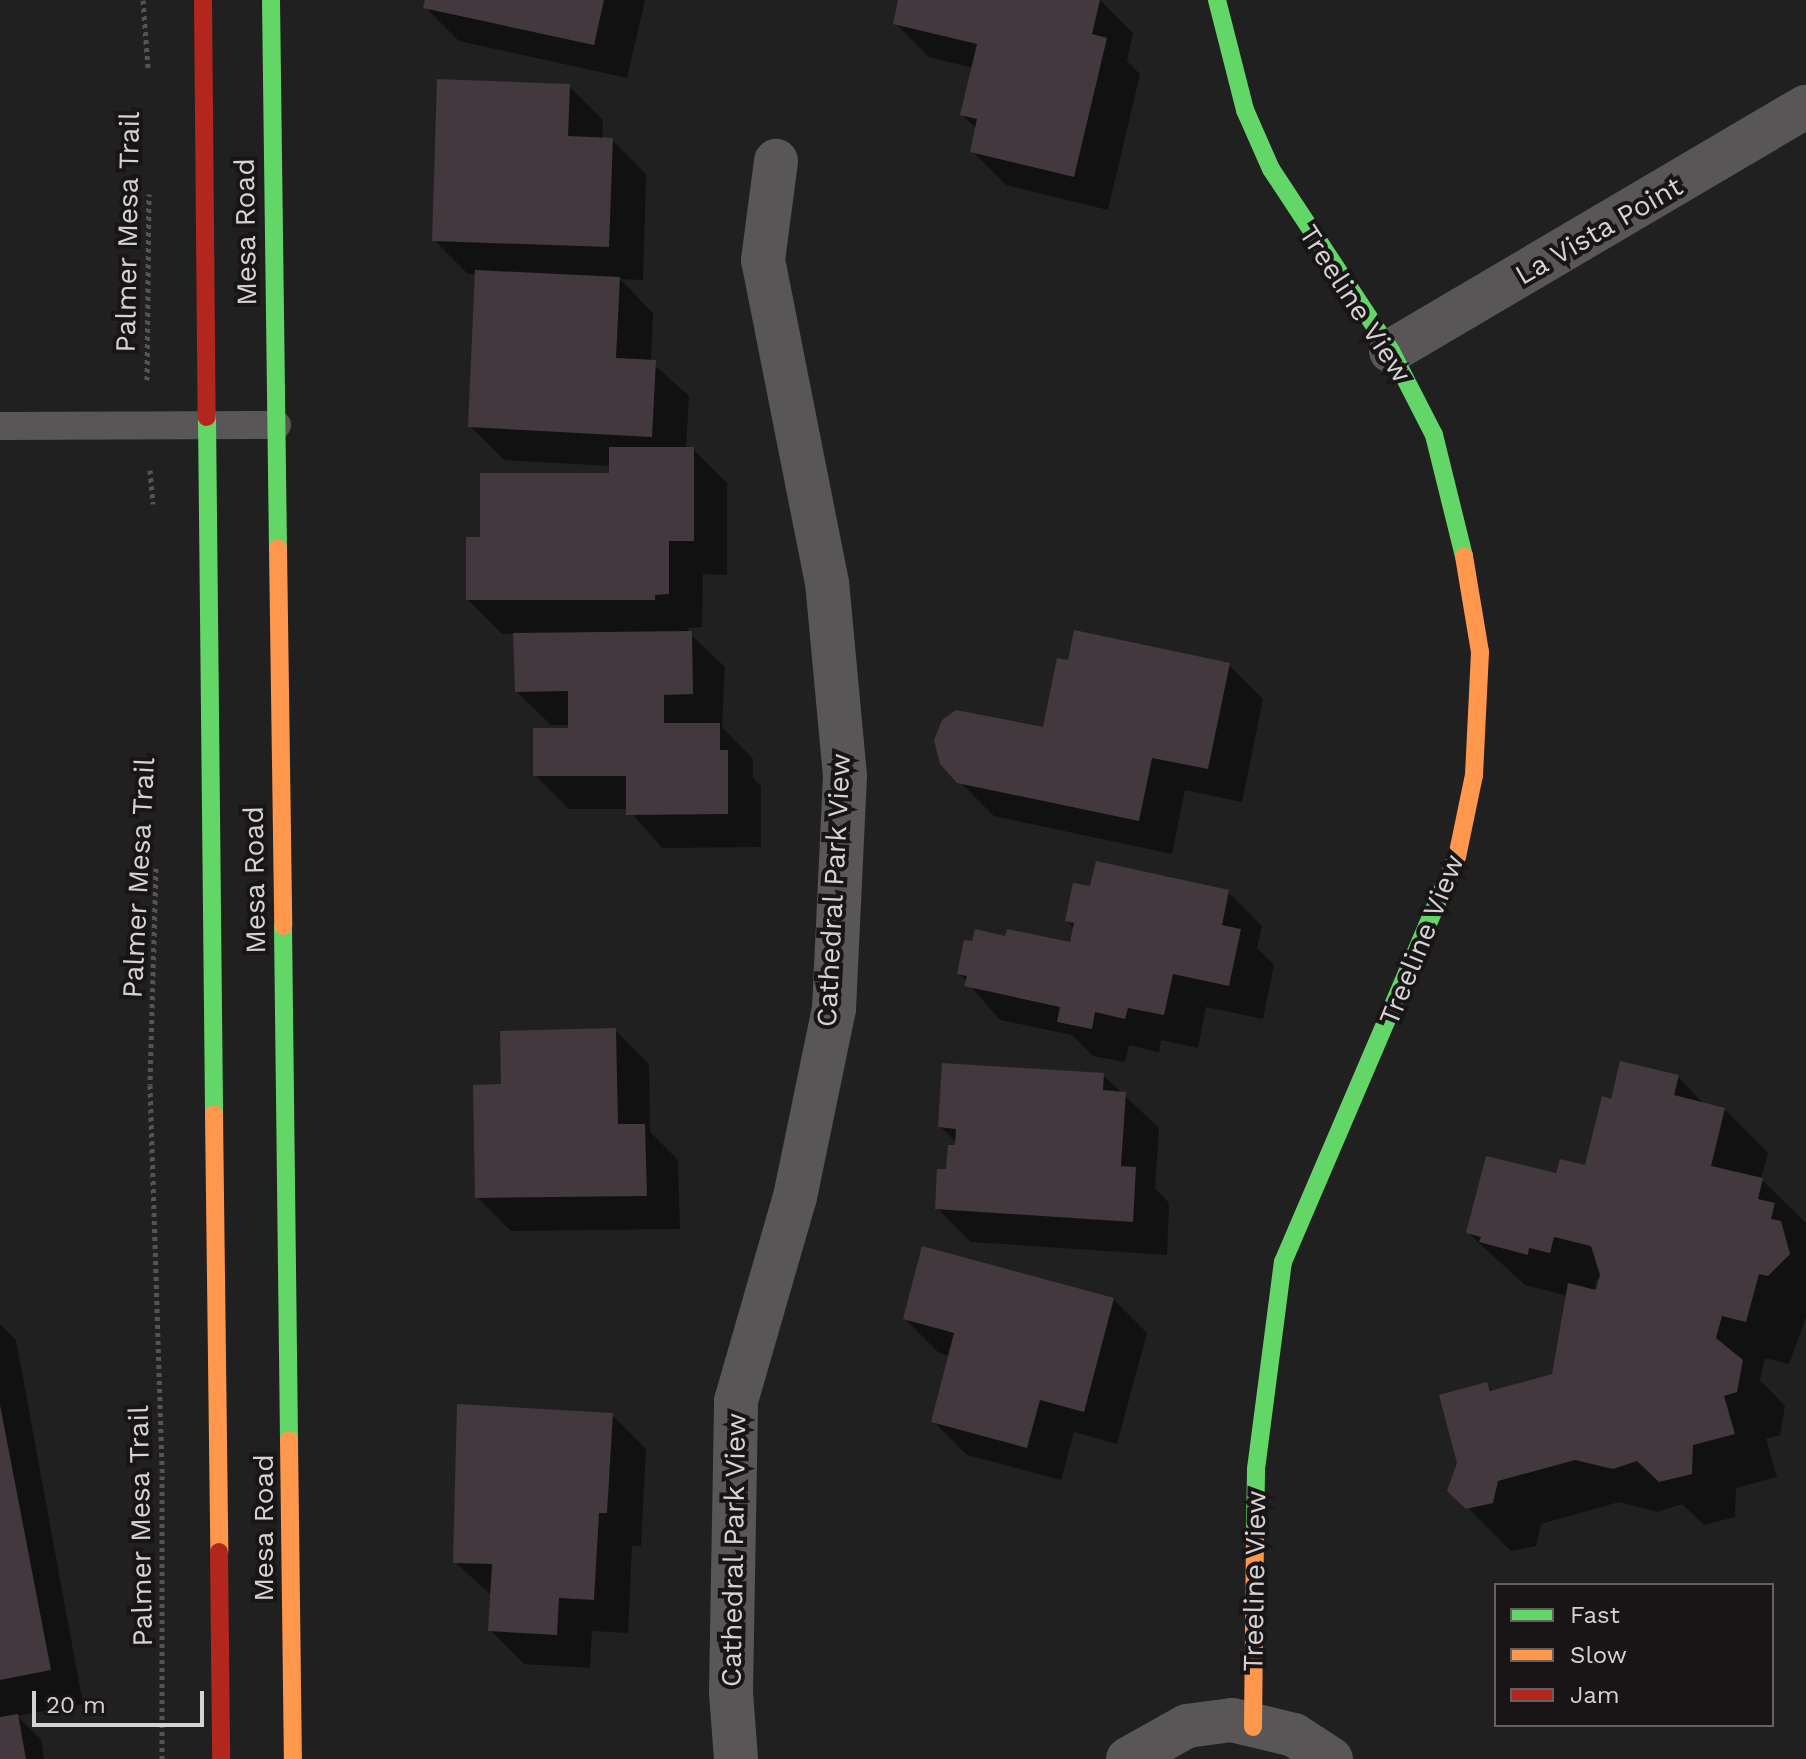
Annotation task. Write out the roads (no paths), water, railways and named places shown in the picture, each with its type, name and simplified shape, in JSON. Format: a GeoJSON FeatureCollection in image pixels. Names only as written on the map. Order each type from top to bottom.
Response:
{"type":"FeatureCollection","features":[{"type":"Feature","properties":{"kind":"main road","name":"Mesa Road"},"geometry":{"type":"LineString","coordinates":[[203,0],[221,1759]]}},
{"type":"Feature","properties":{"kind":"main road","name":"Mesa Road"},"geometry":{"type":"LineString","coordinates":[[271,0],[293,1759]]}},
{"type":"Feature","properties":{"kind":"main road","name":"Treeline View"},"geometry":{"type":"LineString","coordinates":[[1217,0],[1245,110],[1271,169],[1391,351],[1434,435],[1458,518],[1480,652],[1478,732],[1459,852],[1431,928],[1283,1262],[1256,1469],[1253,1727]]}},
{"type":"Feature","properties":{"kind":"street","name":"La Vista Point"},"geometry":{"type":"LineString","coordinates":[[1391,351],[1806,107]]}},
{"type":"Feature","properties":{"kind":"street","name":"Cathedral Park View"},"geometry":{"type":"LineString","coordinates":[[736,1759],[731,1692],[736,1401],[795,1197],[834,1009],[845,776],[827,583],[763,260],[776,161]]}},
{"type":"Feature","properties":{"kind":"street"},"geometry":{"type":"LineString","coordinates":[[1128,1759],[1187,1726],[1232,1720],[1294,1735],[1331,1759]]}},
{"type":"Feature","properties":{"kind":"lane"},"geometry":{"type":"LineString","coordinates":[[0,426],[277,425]]}}]}
